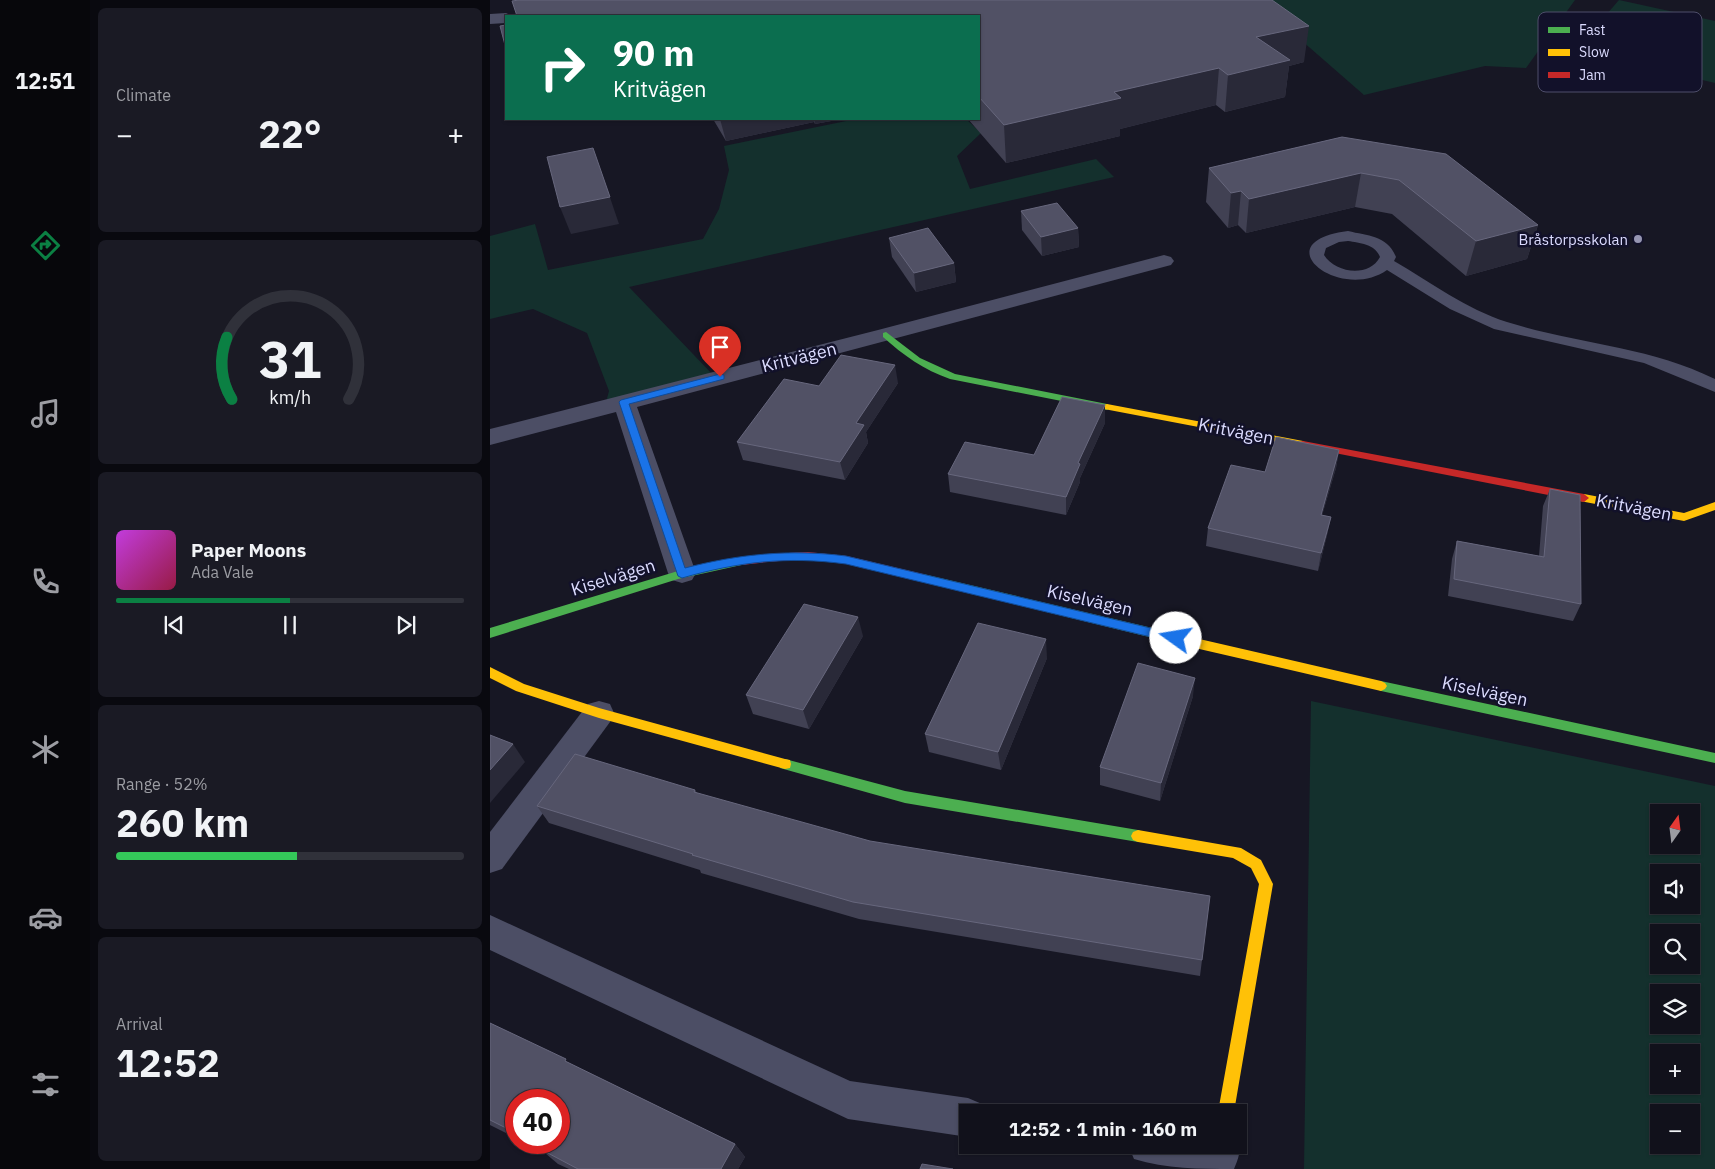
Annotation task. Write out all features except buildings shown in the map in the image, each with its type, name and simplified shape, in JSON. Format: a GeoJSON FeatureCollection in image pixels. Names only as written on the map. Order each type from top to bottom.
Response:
{"type":"FeatureCollection","features":[{"type":"Feature","properties":{"kind":"street"},"geometry":{"type":"LineString","coordinates":[[490,19],[505,18]]}},
{"type":"Feature","properties":{"kind":"street","name":"Kritvägen"},"geometry":{"type":"LineString","coordinates":[[490,436],[886,335],[1164,261]]}},
{"type":"Feature","properties":{"kind":"street","name":"Kritvägen"},"geometry":{"type":"LineString","coordinates":[[886,335],[911,358],[933,371],[953,377],[1684,516],[1715,506]]}},
{"type":"Feature","properties":{"kind":"street"},"geometry":{"type":"LineString","coordinates":[[624,402],[682,573]]}},
{"type":"Feature","properties":{"kind":"street","name":"Kiselvägen"},"geometry":{"type":"LineString","coordinates":[[490,633],[720,563],[765,557],[792,556],[846,560],[1370,684],[1715,758]]}},
{"type":"Feature","properties":{"kind":"street"},"geometry":{"type":"LineString","coordinates":[[490,672],[520,688],[599,713],[905,797],[1236,852],[1251,859],[1262,868],[1266,884],[1227,1104]]}},
{"type":"Feature","properties":{"kind":"street"},"geometry":{"type":"LineString","coordinates":[[490,858],[599,713]]}},
{"type":"Feature","properties":{"kind":"street"},"geometry":{"type":"LineString","coordinates":[[490,932],[848,1100],[959,1117]]}},
{"type":"Feature","properties":{"kind":"street"},"geometry":{"type":"LineString","coordinates":[[1205,1154],[1218,1156],[1218,1154]]}},
{"type":"Feature","properties":{"kind":"lane"},"geometry":{"type":"LineString","coordinates":[[1387,264],[1444,299],[1479,317],[1527,332],[1642,357],[1672,366],[1715,386]]}},
{"type":"Feature","properties":{"kind":"green space"},"geometry":{"type":"Polygon","coordinates":[[[1255,0],[1575,0],[1566,12],[1538,12],[1538,51],[1526,68],[1485,66],[1364,95],[1255,0]]]}},
{"type":"Feature","properties":{"kind":"green space"},"geometry":{"type":"Polygon","coordinates":[[[1619,0],[1674,12],[1609,12],[1619,0]]]}},
{"type":"Feature","properties":{"kind":"green space"},"geometry":{"type":"Polygon","coordinates":[[[1702,18],[1715,21],[1715,83],[1702,80],[1702,18]]]}},
{"type":"Feature","properties":{"kind":"green space"},"geometry":{"type":"Polygon","coordinates":[[[851,120],[967,120],[981,133],[957,156],[970,189],[1096,159],[1114,177],[629,287],[713,375],[605,406],[609,391],[587,333],[533,309],[490,319],[490,236],[535,224],[548,270],[703,239],[719,209],[729,170],[724,146],[851,120]]]}},
{"type":"Feature","properties":{"kind":"green space"},"geometry":{"type":"Polygon","coordinates":[[[1311,701],[1715,786],[1715,1169],[1304,1169],[1311,701]]]}},
{"type":"Feature","properties":{"kind":"traffic: fast"},"geometry":{"type":"LineString","coordinates":[[886,335],[917,360],[953,377],[1107,407]]}},
{"type":"Feature","properties":{"kind":"traffic: fast"},"geometry":{"type":"LineString","coordinates":[[490,633],[678,575],[742,561]]}},
{"type":"Feature","properties":{"kind":"traffic: fast"},"geometry":{"type":"LineString","coordinates":[[923,578],[1182,640]]}},
{"type":"Feature","properties":{"kind":"traffic: fast"},"geometry":{"type":"LineString","coordinates":[[1381,686],[1715,758]]}},
{"type":"Feature","properties":{"kind":"traffic: fast"},"geometry":{"type":"LineString","coordinates":[[785,764],[905,797],[1138,836]]}},
{"type":"Feature","properties":{"kind":"traffic: slow"},"geometry":{"type":"LineString","coordinates":[[1107,407],[1303,444]]}},
{"type":"Feature","properties":{"kind":"traffic: slow"},"geometry":{"type":"LineString","coordinates":[[1584,498],[1684,517],[1715,506]]}},
{"type":"Feature","properties":{"kind":"traffic: slow"},"geometry":{"type":"LineString","coordinates":[[1182,640],[1381,686]]}},
{"type":"Feature","properties":{"kind":"traffic: slow"},"geometry":{"type":"LineString","coordinates":[[490,672],[520,688],[599,713],[785,764]]}},
{"type":"Feature","properties":{"kind":"traffic: slow"},"geometry":{"type":"LineString","coordinates":[[1138,836],[1236,852],[1256,864],[1266,884],[1227,1104]]}},
{"type":"Feature","properties":{"kind":"traffic: jam"},"geometry":{"type":"LineString","coordinates":[[1303,444],[1584,498]]}},
{"type":"Feature","properties":{"kind":"traffic: jam"},"geometry":{"type":"LineString","coordinates":[[742,561],[794,556],[834,558],[923,578]]}},
{"type":"Feature","properties":{"kind":"place","name":"Bråstorpsskolan"},"geometry":{"type":"Point","coordinates":[1638,239]}},
{"type":"Feature","properties":{"kind":"route"},"geometry":{"type":"LineString","coordinates":[[720,377],[624,402],[682,573],[720,563],[765,557],[792,556],[846,560],[1176,638]]}}]}
